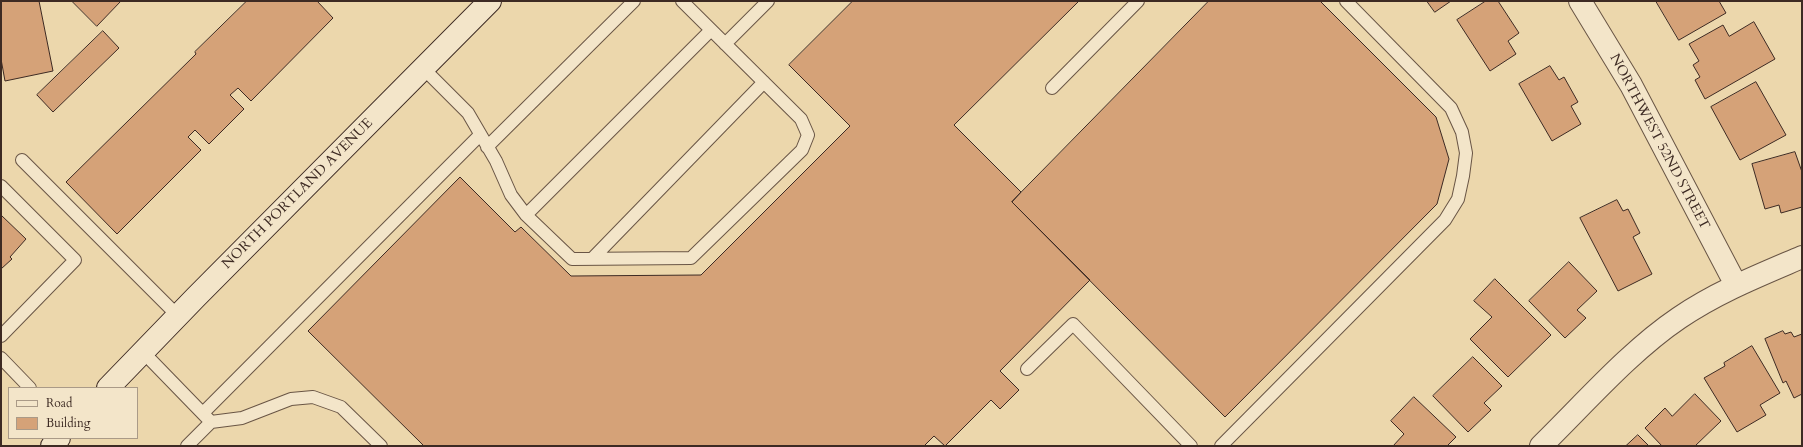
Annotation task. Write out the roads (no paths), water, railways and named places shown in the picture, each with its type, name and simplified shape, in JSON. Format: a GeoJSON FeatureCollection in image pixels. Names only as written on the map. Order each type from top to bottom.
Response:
{"type":"FeatureCollection","features":[{"type":"Feature","properties":{"kind":"street","name":"NORTH PORTLAND AVENUE"},"geometry":{"type":"LineString","coordinates":[[109,387],[490,1]]}},
{"type":"Feature","properties":{"kind":"street","name":"NORTHWEST 52ND STREET"},"geometry":{"type":"LineString","coordinates":[[1580,1],[1631,85],[1736,285]]}},
{"type":"Feature","properties":{"kind":"street"},"geometry":{"type":"LineString","coordinates":[[1541,446],[1632,356],[1679,318],[1736,285],[1802,257]]}},
{"type":"Feature","properties":{"kind":"lane"},"geometry":{"type":"LineString","coordinates":[[487,147],[634,1]]}},
{"type":"Feature","properties":{"kind":"lane"},"geometry":{"type":"LineString","coordinates":[[423,68],[468,113],[511,195],[526,215],[572,259],[691,258],[802,150],[808,136],[801,119],[682,1]]}},
{"type":"Feature","properties":{"kind":"lane"},"geometry":{"type":"LineString","coordinates":[[725,44],[768,1]]}},
{"type":"Feature","properties":{"kind":"lane"},"geometry":{"type":"LineString","coordinates":[[1052,88],[1138,1]]}},
{"type":"Feature","properties":{"kind":"lane"},"geometry":{"type":"LineString","coordinates":[[1221,446],[1445,220],[1458,199],[1466,153],[1462,132],[1451,108],[1346,1]]}},
{"type":"Feature","properties":{"kind":"lane"},"geometry":{"type":"LineString","coordinates":[[526,215],[711,30]]}},
{"type":"Feature","properties":{"kind":"lane"},"geometry":{"type":"LineString","coordinates":[[592,258],[764,82]]}},
{"type":"Feature","properties":{"kind":"lane"},"geometry":{"type":"LineString","coordinates":[[187,446],[207,418],[480,136]]}},
{"type":"Feature","properties":{"kind":"lane"},"geometry":{"type":"LineString","coordinates":[[22,160],[178,316]]}},
{"type":"Feature","properties":{"kind":"lane"},"geometry":{"type":"LineString","coordinates":[[1,186],[75,260],[1,336]]}},
{"type":"Feature","properties":{"kind":"lane"},"geometry":{"type":"LineString","coordinates":[[1027,369],[1073,324],[1191,446]]}},
{"type":"Feature","properties":{"kind":"lane"},"geometry":{"type":"LineString","coordinates":[[143,352],[207,418],[242,418],[291,399],[313,397],[341,407],[381,446]]}},
{"type":"Feature","properties":{"kind":"lane"},"geometry":{"type":"LineString","coordinates":[[1,358],[29,387]]}}]}
